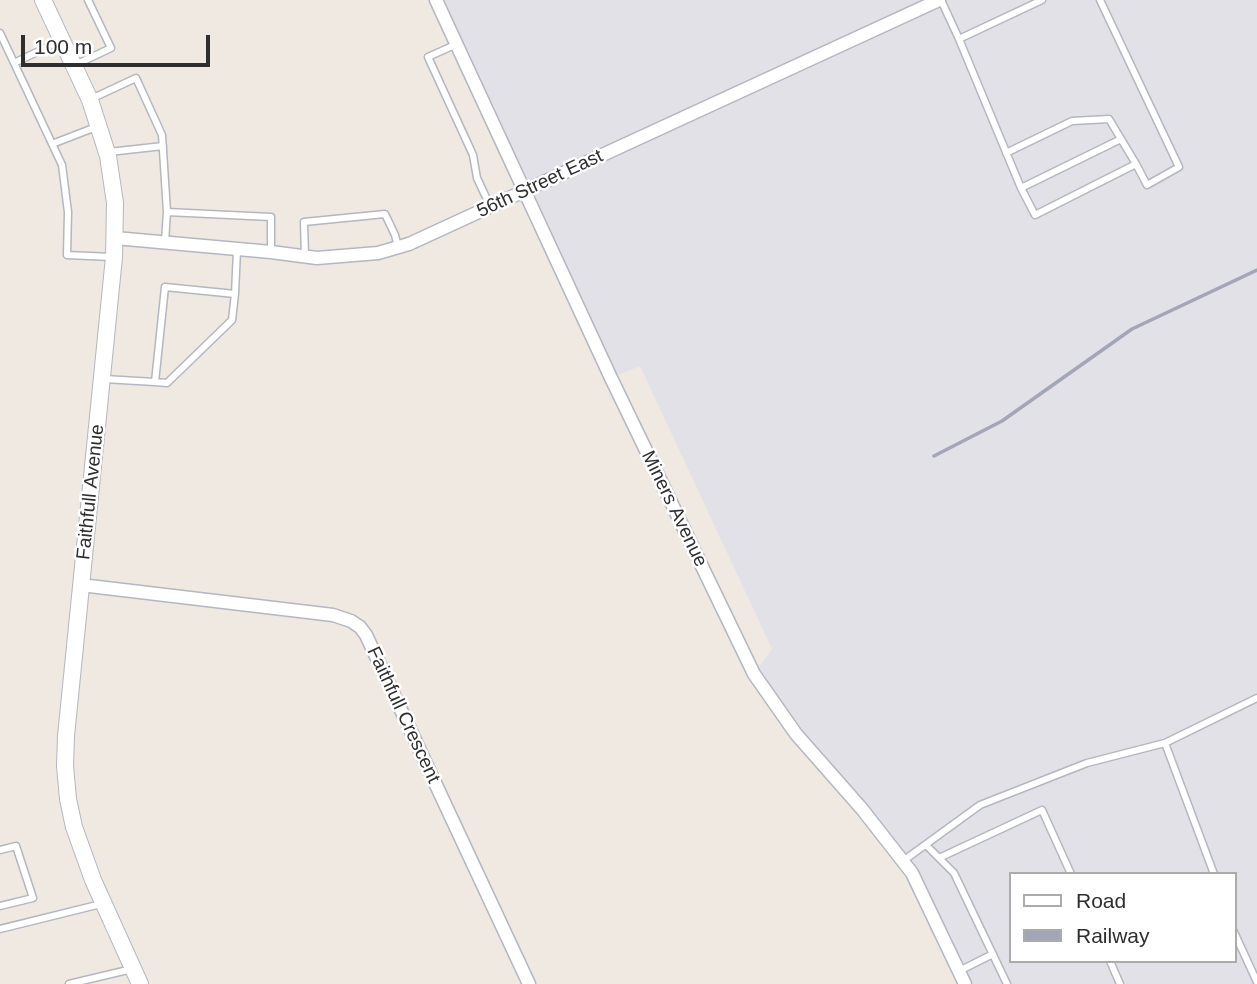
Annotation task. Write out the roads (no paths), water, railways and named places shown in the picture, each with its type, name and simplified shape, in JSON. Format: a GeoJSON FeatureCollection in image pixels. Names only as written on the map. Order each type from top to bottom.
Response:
{"type":"FeatureCollection","features":[{"type":"Feature","properties":{"kind":"street","name":"Faithfull Avenue"},"geometry":{"type":"LineString","coordinates":[[44,0],[90,100],[107,152],[115,203],[114,257],[65,766],[68,799],[74,827],[93,880],[137,976]]}},
{"type":"Feature","properties":{"kind":"street","name":"Miners Avenue"},"geometry":{"type":"LineString","coordinates":[[436,0],[611,378],[754,674],[796,734],[862,809],[912,873],[965,984]]}},
{"type":"Feature","properties":{"kind":"street","name":"56th Street East"},"geometry":{"type":"LineString","coordinates":[[115,238],[305,257],[346,257],[398,247],[439,232],[490,206],[940,0]]}},
{"type":"Feature","properties":{"kind":"street","name":"Faithfull Crescent"},"geometry":{"type":"LineString","coordinates":[[81,585],[334,615],[360,627],[529,984]]}},
{"type":"Feature","properties":{"kind":"lane"},"geometry":{"type":"LineString","coordinates":[[74,65],[111,48],[88,0]]}},
{"type":"Feature","properties":{"kind":"lane"},"geometry":{"type":"LineString","coordinates":[[940,0],[1035,215],[1136,164]]}},
{"type":"Feature","properties":{"kind":"lane"},"geometry":{"type":"LineString","coordinates":[[959,39],[1042,0]]}},
{"type":"Feature","properties":{"kind":"lane"},"geometry":{"type":"LineString","coordinates":[[1006,153],[1072,121],[1109,119],[1147,185],[1179,167],[1100,0]]}},
{"type":"Feature","properties":{"kind":"lane"},"geometry":{"type":"LineString","coordinates":[[0,33],[62,165],[68,212],[67,255],[114,257]]}},
{"type":"Feature","properties":{"kind":"lane"},"geometry":{"type":"LineString","coordinates":[[14,63],[62,41]]}},
{"type":"Feature","properties":{"kind":"lane"},"geometry":{"type":"LineString","coordinates":[[457,44],[428,57],[473,155],[477,178],[490,206]]}},
{"type":"Feature","properties":{"kind":"lane"},"geometry":{"type":"LineString","coordinates":[[90,100],[136,78],[162,135],[167,212],[165,242]]}},
{"type":"Feature","properties":{"kind":"lane"},"geometry":{"type":"LineString","coordinates":[[52,145],[99,127]]}},
{"type":"Feature","properties":{"kind":"lane"},"geometry":{"type":"LineString","coordinates":[[1021,188],[1121,139]]}},
{"type":"Feature","properties":{"kind":"lane"},"geometry":{"type":"LineString","coordinates":[[107,152],[163,146]]}},
{"type":"Feature","properties":{"kind":"lane"},"geometry":{"type":"LineString","coordinates":[[167,212],[271,217],[271,252]]}},
{"type":"Feature","properties":{"kind":"lane"},"geometry":{"type":"LineString","coordinates":[[305,257],[304,222],[384,214],[398,247]]}},
{"type":"Feature","properties":{"kind":"lane"},"geometry":{"type":"LineString","coordinates":[[102,379],[167,383],[232,320],[237,250]]}},
{"type":"Feature","properties":{"kind":"lane"},"geometry":{"type":"LineString","coordinates":[[155,382],[165,287],[235,294]]}},
{"type":"Feature","properties":{"kind":"lane"},"geometry":{"type":"LineString","coordinates":[[903,861],[981,806],[1087,763],[1166,743],[1257,698]]}},
{"type":"Feature","properties":{"kind":"lane"},"geometry":{"type":"LineString","coordinates":[[1166,743],[1213,872]]}},
{"type":"Feature","properties":{"kind":"lane"},"geometry":{"type":"LineString","coordinates":[[939,858],[1042,810],[1070,872]]}},
{"type":"Feature","properties":{"kind":"lane"},"geometry":{"type":"LineString","coordinates":[[926,845],[954,873],[1007,984]]}},
{"type":"Feature","properties":{"kind":"lane"},"geometry":{"type":"LineString","coordinates":[[0,850],[16,846],[33,898],[0,906]]}},
{"type":"Feature","properties":{"kind":"lane"},"geometry":{"type":"LineString","coordinates":[[0,929],[103,903]]}},
{"type":"Feature","properties":{"kind":"lane"},"geometry":{"type":"LineString","coordinates":[[1236,936],[1257,982]]}},
{"type":"Feature","properties":{"kind":"lane"},"geometry":{"type":"LineString","coordinates":[[959,971],[993,954]]}},
{"type":"Feature","properties":{"kind":"lane"},"geometry":{"type":"LineString","coordinates":[[1111,963],[1120,984]]}},
{"type":"Feature","properties":{"kind":"lane"},"geometry":{"type":"LineString","coordinates":[[69,984],[137,976]]}},
{"type":"Feature","properties":{"kind":"railway"},"geometry":{"type":"LineString","coordinates":[[934,456],[1002,421],[1132,329],[1257,270]]}}]}
